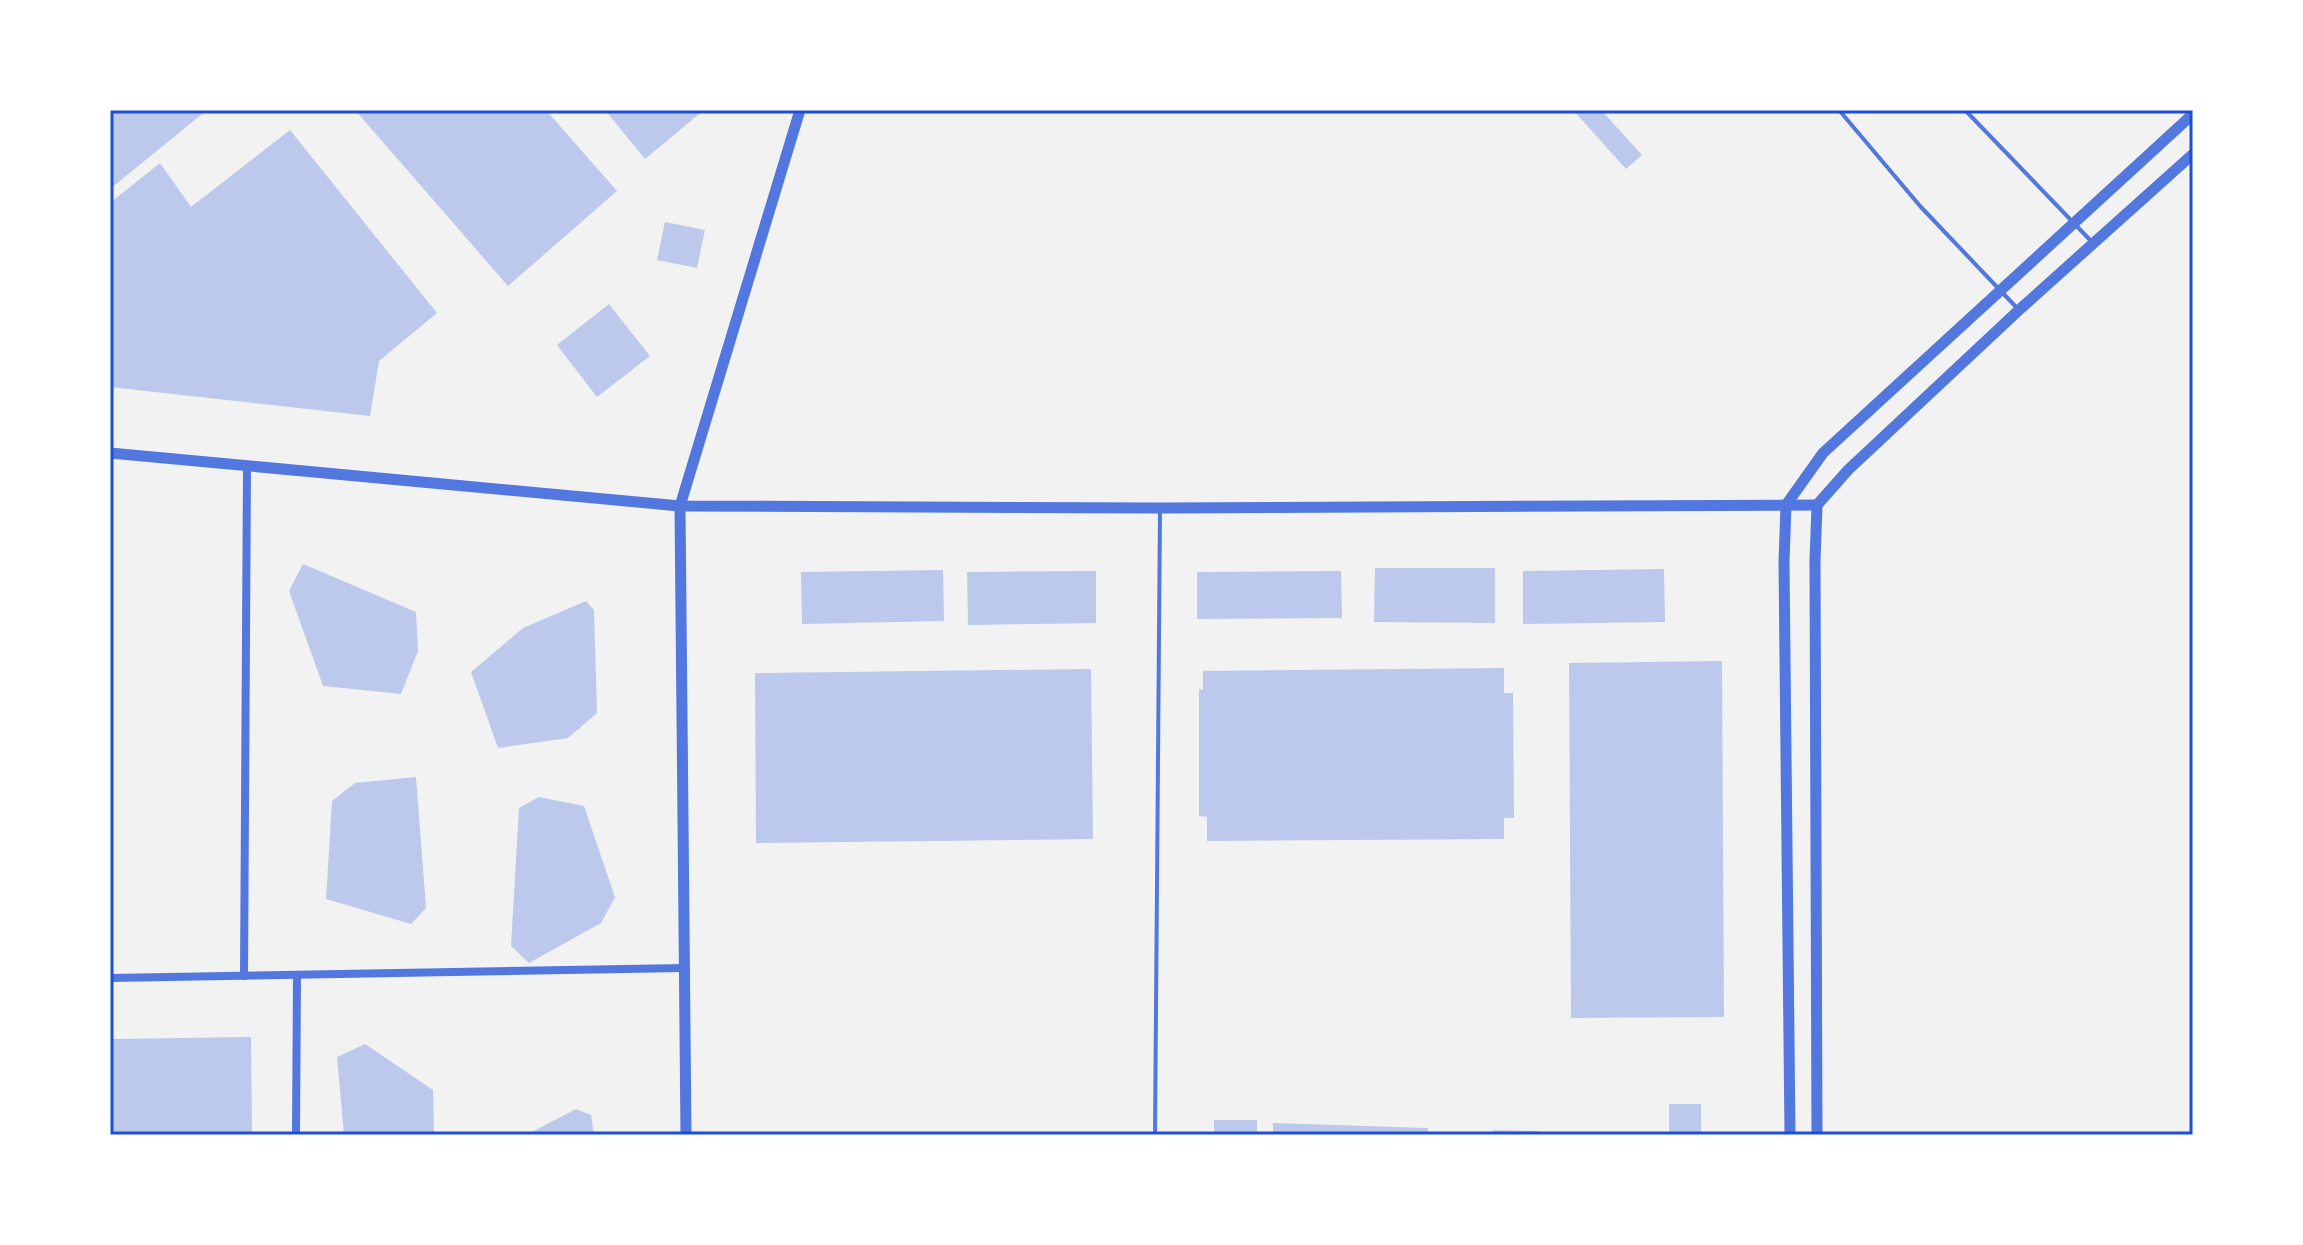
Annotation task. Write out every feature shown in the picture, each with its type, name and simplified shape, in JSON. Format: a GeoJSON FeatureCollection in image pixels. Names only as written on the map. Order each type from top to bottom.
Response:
{"type":"FeatureCollection","features":[{"type":"Feature","properties":{"kind":"street"},"geometry":{"type":"LineString","coordinates":[[686,1135],[680,506],[800,110]]}},
{"type":"Feature","properties":{"kind":"street"},"geometry":{"type":"LineString","coordinates":[[1790,1135],[1786,505],[1823,453],[2193,114]]}},
{"type":"Feature","properties":{"kind":"street"},"geometry":{"type":"LineString","coordinates":[[1817,1135],[1817,505],[1848,470],[2019,310],[2193,154]]}},
{"type":"Feature","properties":{"kind":"street"},"geometry":{"type":"LineString","coordinates":[[110,453],[680,506],[1160,508],[1817,505]]}},
{"type":"Feature","properties":{"kind":"street"},"geometry":{"type":"LineString","coordinates":[[244,976],[247,468]]}},
{"type":"Feature","properties":{"kind":"street"},"geometry":{"type":"LineString","coordinates":[[110,978],[684,968]]}},
{"type":"Feature","properties":{"kind":"street"},"geometry":{"type":"LineString","coordinates":[[296,1135],[297,975]]}},
{"type":"Feature","properties":{"kind":"lane"},"geometry":{"type":"LineString","coordinates":[[1839,110],[1920,206],[2019,310]]}},
{"type":"Feature","properties":{"kind":"lane"},"geometry":{"type":"LineString","coordinates":[[1965,110],[2093,243]]}},
{"type":"Feature","properties":{"kind":"lane"},"geometry":{"type":"LineString","coordinates":[[1155,1135],[1160,508]]}},
{"type":"Feature","properties":{"kind":"building"},"geometry":{"type":"Polygon","coordinates":[[[110,110],[207,110],[110,189],[110,110]]]}},
{"type":"Feature","properties":{"kind":"building"},"geometry":{"type":"Polygon","coordinates":[[[355,110],[546,110],[617,191],[508,286],[355,110]]]}},
{"type":"Feature","properties":{"kind":"building"},"geometry":{"type":"Polygon","coordinates":[[[605,110],[704,110],[645,159],[605,110]]]}},
{"type":"Feature","properties":{"kind":"building"},"geometry":{"type":"Polygon","coordinates":[[[1573,110],[1601,110],[1642,155],[1626,169],[1573,110]]]}},
{"type":"Feature","properties":{"kind":"building"},"geometry":{"type":"Polygon","coordinates":[[[290,130],[437,313],[379,361],[370,416],[110,387],[110,203],[160,163],[191,207],[290,130]]]}},
{"type":"Feature","properties":{"kind":"building"},"geometry":{"type":"Polygon","coordinates":[[[665,222],[705,230],[697,268],[657,260],[665,222]]]}},
{"type":"Feature","properties":{"kind":"building"},"geometry":{"type":"Polygon","coordinates":[[[609,304],[650,356],[597,397],[557,345],[609,304]]]}},
{"type":"Feature","properties":{"kind":"building"},"geometry":{"type":"Polygon","coordinates":[[[303,564],[416,612],[418,651],[401,694],[323,686],[289,591],[303,564]]]}},
{"type":"Feature","properties":{"kind":"building"},"geometry":{"type":"Polygon","coordinates":[[[1375,568],[1495,568],[1495,623],[1374,622],[1375,568]]]}},
{"type":"Feature","properties":{"kind":"building"},"geometry":{"type":"Polygon","coordinates":[[[1664,569],[1665,622],[1523,624],[1523,571],[1664,569]]]}},
{"type":"Feature","properties":{"kind":"building"},"geometry":{"type":"Polygon","coordinates":[[[943,570],[944,621],[802,624],[801,572],[943,570]]]}},
{"type":"Feature","properties":{"kind":"building"},"geometry":{"type":"Polygon","coordinates":[[[1096,571],[1096,623],[968,625],[967,572],[1096,571]]]}},
{"type":"Feature","properties":{"kind":"building"},"geometry":{"type":"Polygon","coordinates":[[[1341,571],[1342,618],[1197,619],[1197,572],[1341,571]]]}},
{"type":"Feature","properties":{"kind":"building"},"geometry":{"type":"Polygon","coordinates":[[[586,601],[594,610],[597,713],[568,738],[498,748],[471,672],[523,628],[586,601]]]}},
{"type":"Feature","properties":{"kind":"building"},"geometry":{"type":"Polygon","coordinates":[[[1722,661],[1724,1017],[1571,1018],[1569,663],[1722,661]]]}},
{"type":"Feature","properties":{"kind":"building"},"geometry":{"type":"Polygon","coordinates":[[[1504,668],[1504,693],[1513,693],[1514,818],[1504,818],[1504,839],[1207,841],[1207,817],[1199,816],[1199,689],[1203,690],[1203,671],[1504,668]]]}},
{"type":"Feature","properties":{"kind":"building"},"geometry":{"type":"Polygon","coordinates":[[[1091,669],[1093,839],[756,843],[755,673],[1091,669]]]}},
{"type":"Feature","properties":{"kind":"building"},"geometry":{"type":"Polygon","coordinates":[[[416,777],[426,908],[411,924],[326,899],[332,801],[355,783],[416,777]]]}},
{"type":"Feature","properties":{"kind":"building"},"geometry":{"type":"Polygon","coordinates":[[[539,797],[584,806],[615,897],[601,923],[529,963],[511,946],[519,808],[539,797]]]}},
{"type":"Feature","properties":{"kind":"building"},"geometry":{"type":"Polygon","coordinates":[[[251,1037],[252,1135],[110,1133],[110,1039],[251,1037]]]}},
{"type":"Feature","properties":{"kind":"building"},"geometry":{"type":"Polygon","coordinates":[[[365,1044],[433,1090],[434,1135],[344,1135],[337,1057],[365,1044]]]}},
{"type":"Feature","properties":{"kind":"building"},"geometry":{"type":"Polygon","coordinates":[[[1669,1104],[1701,1104],[1701,1135],[1669,1135],[1669,1104]]]}},
{"type":"Feature","properties":{"kind":"building"},"geometry":{"type":"Polygon","coordinates":[[[576,1109],[591,1115],[594,1135],[526,1135],[576,1109]]]}},
{"type":"Feature","properties":{"kind":"building"},"geometry":{"type":"Polygon","coordinates":[[[1214,1120],[1257,1120],[1257,1135],[1214,1135],[1214,1120]]]}},
{"type":"Feature","properties":{"kind":"building"},"geometry":{"type":"Polygon","coordinates":[[[1273,1123],[1428,1128],[1428,1135],[1273,1135],[1273,1123]]]}},
{"type":"Feature","properties":{"kind":"building"},"geometry":{"type":"Polygon","coordinates":[[[1493,1130],[1539,1131],[1539,1135],[1493,1135],[1493,1130]]]}}]}
